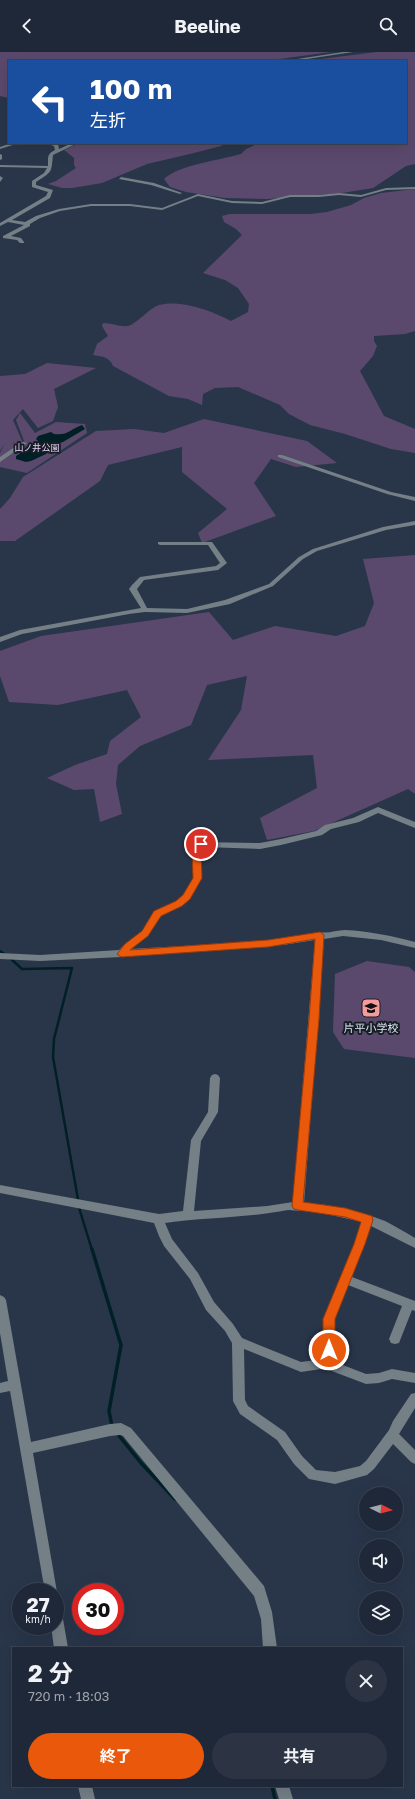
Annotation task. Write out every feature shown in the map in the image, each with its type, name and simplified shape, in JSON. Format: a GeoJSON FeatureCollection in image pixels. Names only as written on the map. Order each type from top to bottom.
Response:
{"type":"FeatureCollection","features":[{"type":"Feature","properties":{"kind":"street"},"geometry":{"type":"LineString","coordinates":[[293,60],[352,52]]}},
{"type":"Feature","properties":{"kind":"street"},"geometry":{"type":"LineString","coordinates":[[0,148],[14,144]]}},
{"type":"Feature","properties":{"kind":"street"},"geometry":{"type":"LineString","coordinates":[[52,144],[56,145],[56,149],[58,150]]}},
{"type":"Feature","properties":{"kind":"street"},"geometry":{"type":"LineString","coordinates":[[0,225],[50,195],[51,191],[36,188],[34,184],[35,180],[47,174],[51,166],[50,156],[58,150],[73,144]]}},
{"type":"Feature","properties":{"kind":"street"},"geometry":{"type":"LineString","coordinates":[[0,166],[51,166]]}},
{"type":"Feature","properties":{"kind":"street"},"geometry":{"type":"LineString","coordinates":[[0,177],[0,181]]}},
{"type":"Feature","properties":{"kind":"street"},"geometry":{"type":"LineString","coordinates":[[121,178],[152,184],[180,193]]}},
{"type":"Feature","properties":{"kind":"street"},"geometry":{"type":"LineString","coordinates":[[0,220],[26,224],[38,217],[59,210],[91,205],[130,205],[165,209],[198,196],[232,202],[262,203],[294,196],[339,194],[361,196],[386,189],[415,188]]}},
{"type":"Feature","properties":{"kind":"street"},"geometry":{"type":"LineString","coordinates":[[3,237],[28,225]]}},
{"type":"Feature","properties":{"kind":"street"},"geometry":{"type":"LineString","coordinates":[[3,237],[19,239],[22,242]]}},
{"type":"Feature","properties":{"kind":"street"},"geometry":{"type":"LineString","coordinates":[[0,460],[24,443]]}},
{"type":"Feature","properties":{"kind":"street"},"geometry":{"type":"LineString","coordinates":[[280,456],[389,492],[415,499]]}},
{"type":"Feature","properties":{"kind":"street"},"geometry":{"type":"LineString","coordinates":[[0,640],[30,629],[145,610],[187,611],[227,602],[271,585],[301,558],[315,550],[385,528],[415,523]]}},
{"type":"Feature","properties":{"kind":"street"},"geometry":{"type":"LineString","coordinates":[[145,610],[133,589],[142,578],[218,568],[224,563],[210,543],[160,543]]}},
{"type":"Feature","properties":{"kind":"street"},"geometry":{"type":"LineString","coordinates":[[121,954],[128,946],[145,933],[158,914],[179,904],[187,897],[198,878],[197,851],[202,844],[260,846],[281,842],[319,833],[328,827],[356,820],[378,810],[415,825]]}},
{"type":"Feature","properties":{"kind":"street"},"geometry":{"type":"LineString","coordinates":[[0,956],[40,958],[121,954],[276,943],[320,935],[343,933],[360,934],[415,945]]}},
{"type":"Feature","properties":{"kind":"street"},"geometry":{"type":"LineString","coordinates":[[298,1206],[320,935]]}},
{"type":"Feature","properties":{"kind":"street"},"geometry":{"type":"LineString","coordinates":[[188,1215],[196,1140],[213,1112],[215,1078]]}},
{"type":"Feature","properties":{"kind":"street"},"geometry":{"type":"LineString","coordinates":[[0,1189],[159,1219],[188,1215],[298,1206],[345,1212],[368,1220],[415,1243]]}},
{"type":"Feature","properties":{"kind":"street"},"geometry":{"type":"LineString","coordinates":[[159,1219],[161,1231],[165,1239],[195,1276],[210,1305],[232,1329],[238,1342],[239,1401],[244,1410],[281,1436],[298,1460],[313,1475],[336,1478],[363,1472],[393,1434],[397,1424],[415,1398]]}},
{"type":"Feature","properties":{"kind":"street"},"geometry":{"type":"LineString","coordinates":[[329,1365],[329,1319],[368,1220]]}},
{"type":"Feature","properties":{"kind":"street"},"geometry":{"type":"LineString","coordinates":[[345,1279],[412,1305],[395,1339]]}},
{"type":"Feature","properties":{"kind":"street"},"geometry":{"type":"LineString","coordinates":[[0,1300],[49,1583]]}},
{"type":"Feature","properties":{"kind":"street"},"geometry":{"type":"LineString","coordinates":[[238,1342],[301,1367],[321,1364],[329,1365],[366,1379],[379,1378],[392,1374],[415,1378]]}},
{"type":"Feature","properties":{"kind":"street"},"geometry":{"type":"LineString","coordinates":[[0,1388],[14,1385]]}},
{"type":"Feature","properties":{"kind":"street"},"geometry":{"type":"LineString","coordinates":[[26,1449],[110,1430],[121,1429],[127,1432],[259,1591],[269,1620],[270,1647]]}},
{"type":"Feature","properties":{"kind":"street"},"geometry":{"type":"LineString","coordinates":[[393,1434],[395,1438],[415,1458]]}},
{"type":"Feature","properties":{"kind":"street"},"geometry":{"type":"LineString","coordinates":[[59,1635],[61,1647]]}},
{"type":"Feature","properties":{"kind":"street"},"geometry":{"type":"LineString","coordinates":[[85,1787],[88,1799]]}},
{"type":"Feature","properties":{"kind":"street"},"geometry":{"type":"LineString","coordinates":[[282,1787],[286,1799]]}},
{"type":"Feature","properties":{"kind":"green space"},"geometry":{"type":"Polygon","coordinates":[[[0,52],[331,52],[272,60],[8,60],[8,98],[0,96],[0,52]]]}},
{"type":"Feature","properties":{"kind":"green space"},"geometry":{"type":"Polygon","coordinates":[[[377,52],[415,52],[415,164],[406,166],[373,188],[342,193],[267,199],[225,198],[186,192],[170,187],[164,179],[179,170],[241,154],[246,149],[257,144],[407,144],[407,60],[312,60],[377,52]]]}},
{"type":"Feature","properties":{"kind":"green space"},"geometry":{"type":"Polygon","coordinates":[[[78,144],[224,144],[147,164],[102,183],[72,188],[62,188],[48,184],[56,181],[76,168],[74,165],[74,158],[64,150],[78,144]]]}},
{"type":"Feature","properties":{"kind":"green space"},"geometry":{"type":"Polygon","coordinates":[[[415,189],[415,331],[405,334],[374,336],[374,341],[377,346],[373,356],[360,371],[384,416],[415,429],[415,453],[391,449],[345,434],[310,425],[289,414],[280,405],[238,387],[215,388],[203,394],[202,405],[188,399],[169,396],[113,366],[107,359],[93,355],[97,344],[108,336],[102,326],[103,323],[122,326],[132,325],[151,309],[159,305],[177,304],[196,307],[215,313],[231,321],[248,312],[249,304],[238,288],[225,280],[203,273],[242,235],[236,229],[224,222],[222,216],[230,214],[310,214],[327,212],[351,205],[364,198],[381,193],[415,189]]]}},
{"type":"Feature","properties":{"kind":"green space","name":"山ノ井公園"},"geometry":{"type":"Polygon","coordinates":[[[47,363],[96,368],[54,389],[58,407],[53,421],[38,428],[23,409],[13,420],[22,441],[16,446],[13,441],[15,447],[24,441],[16,420],[20,413],[35,433],[56,422],[85,424],[87,433],[27,473],[0,467],[0,453],[5,443],[0,451],[0,376],[25,374],[47,363]]]}},
{"type":"Feature","properties":{"kind":"green space"},"geometry":{"type":"Polygon","coordinates":[[[204,419],[307,441],[337,463],[296,467],[271,459],[254,483],[276,516],[202,543],[198,533],[227,509],[182,472],[182,447],[108,465],[100,481],[15,541],[0,541],[0,509],[10,498],[23,477],[96,431],[134,429],[164,433],[204,419]]]}},
{"type":"Feature","properties":{"kind":"green space"},"geometry":{"type":"Polygon","coordinates":[[[415,555],[415,794],[408,789],[314,831],[267,840],[260,818],[317,788],[313,755],[208,760],[241,710],[247,676],[207,685],[191,725],[140,746],[118,765],[116,784],[122,814],[100,822],[94,789],[74,790],[47,778],[75,765],[107,754],[110,741],[141,717],[127,690],[58,705],[9,702],[0,676],[0,651],[41,636],[209,612],[233,640],[275,626],[336,636],[365,626],[374,603],[363,559],[415,555]]]}},
{"type":"Feature","properties":{"kind":"green space","name":"片平小学校"},"geometry":{"type":"Polygon","coordinates":[[[367,961],[409,967],[415,972],[415,1058],[344,1049],[333,1032],[335,974],[367,961]]]}},
{"type":"Feature","properties":{"kind":"shaded area"},"geometry":{"type":"Polygon","coordinates":[[[82,425],[85,429],[57,444],[46,454],[26,462],[16,459],[16,456],[27,446],[40,443],[36,439],[38,436],[51,432],[54,434],[63,434],[82,425]]]}},
{"type":"Feature","properties":{"kind":"waterway"},"geometry":{"type":"LineString","coordinates":[[0,951],[6,955]]}},
{"type":"Feature","properties":{"kind":"waterway"},"geometry":{"type":"LineString","coordinates":[[10,958],[22,969],[72,968],[54,1039],[53,1057],[80,1211],[92,1250]]}},
{"type":"Feature","properties":{"kind":"waterway"},"geometry":{"type":"LineString","coordinates":[[92,1249],[121,1345],[109,1411],[112,1426]]}},
{"type":"Feature","properties":{"kind":"waterway"},"geometry":{"type":"LineString","coordinates":[[116,1432],[141,1463],[175,1499]]}},
{"type":"Feature","properties":{"kind":"waterway"},"geometry":{"type":"LineString","coordinates":[[272,1787],[275,1799]]}},
{"type":"Feature","properties":{"kind":"place","name":"片平小学校"},"geometry":{"type":"Point","coordinates":[371,1008]}},
{"type":"Feature","properties":{"kind":"route"},"geometry":{"type":"LineString","coordinates":[[201,844],[197,851],[198,878],[187,897],[179,904],[158,914],[145,933],[128,946],[121,954],[268,944],[320,935],[298,1206],[345,1212],[368,1220],[360,1244],[329,1319],[329,1350]]}}]}
